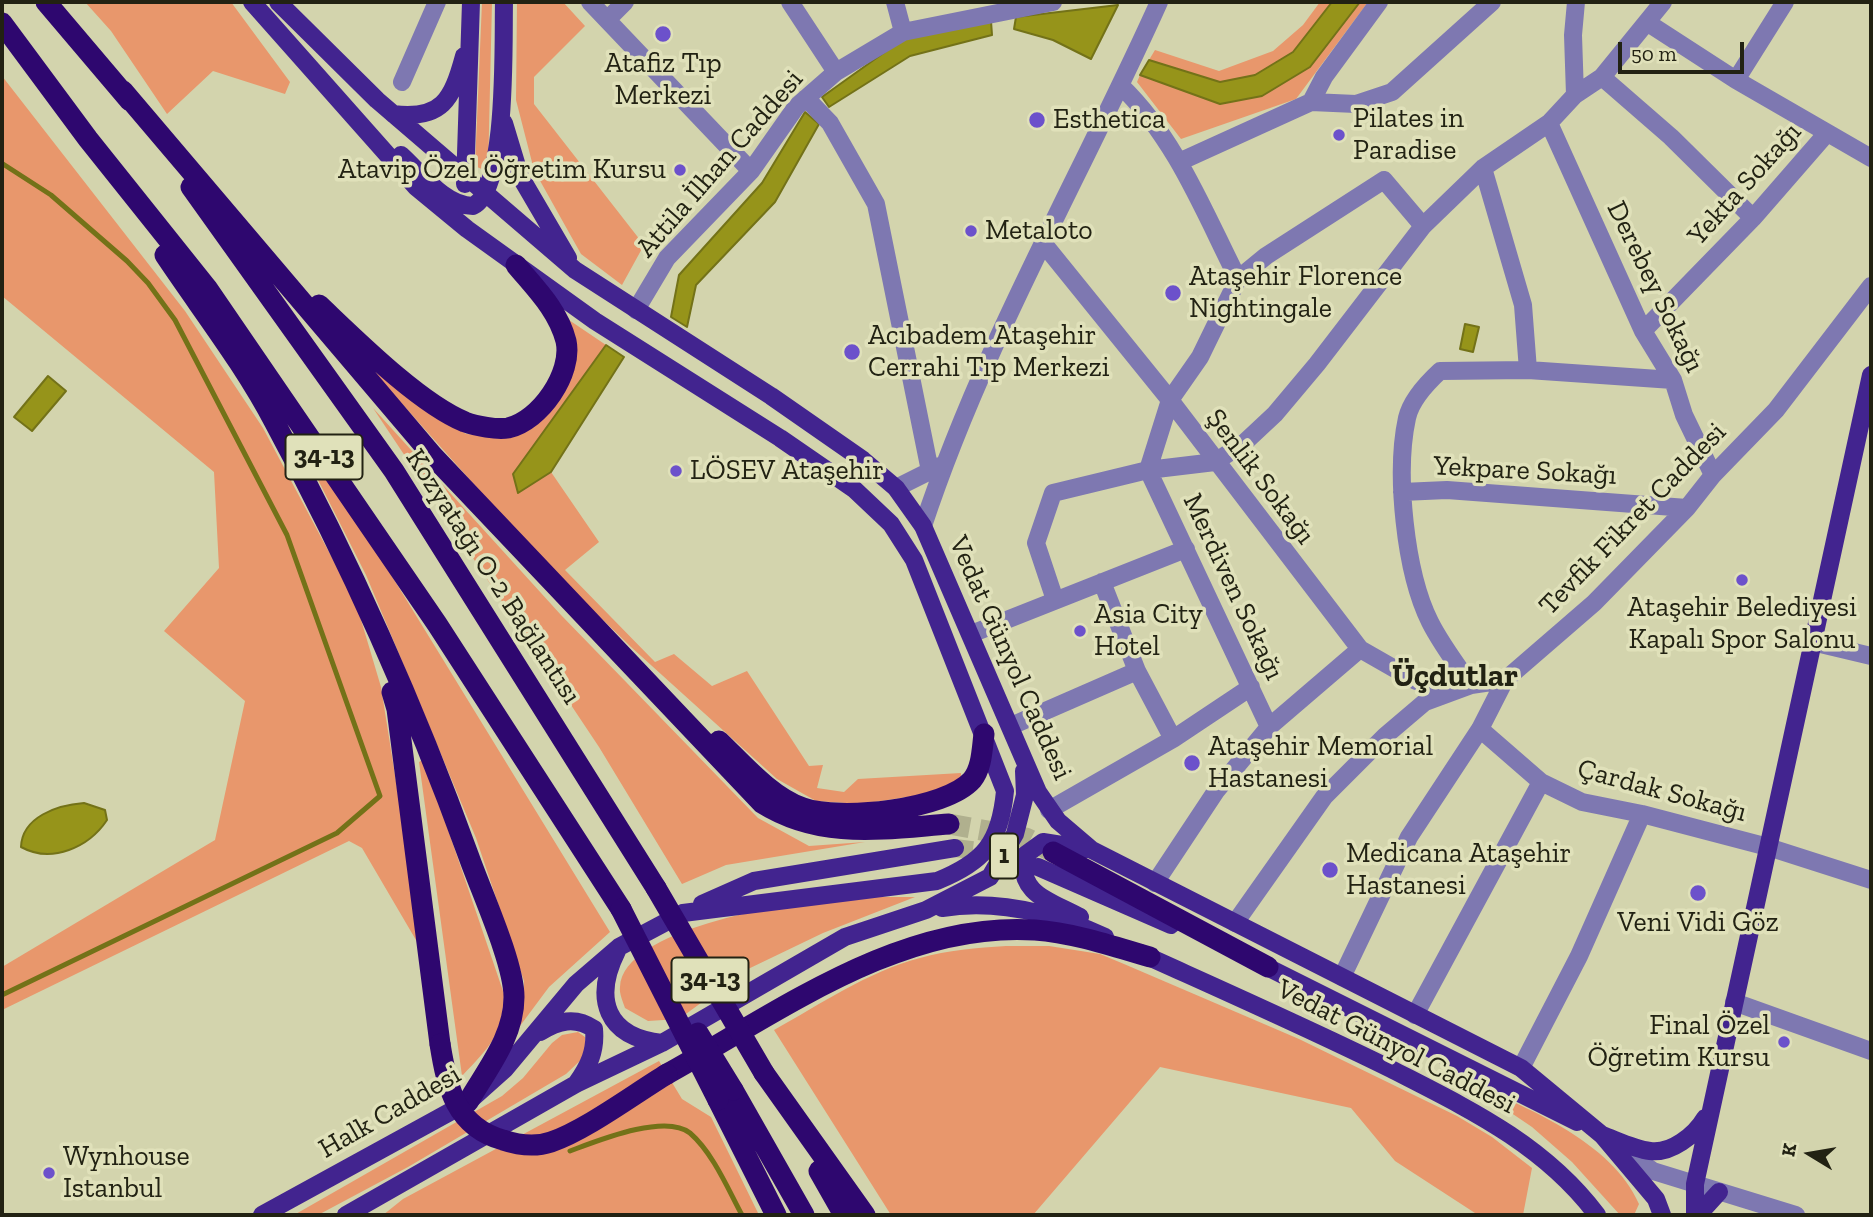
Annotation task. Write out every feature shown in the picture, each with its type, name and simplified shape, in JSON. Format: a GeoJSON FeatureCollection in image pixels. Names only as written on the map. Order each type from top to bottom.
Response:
{"type":"FeatureCollection","features":[{"type":"Feature","properties":{"kind":"highway","name":"Kozyatağı O-2 Bağlantısı"},"geometry":{"type":"LineString","coordinates":[[46,2],[123,91],[394,471],[656,888],[844,1215]]}},
{"type":"Feature","properties":{"kind":"highway","name":"34-13"},"geometry":{"type":"LineString","coordinates":[[2,23],[88,139],[207,288],[438,624],[621,909],[725,1095]]}},
{"type":"Feature","properties":{"kind":"highway"},"geometry":{"type":"LineString","coordinates":[[123,91],[433,456],[617,648],[741,783],[779,814],[822,828],[949,824]]}},
{"type":"Feature","properties":{"kind":"highway"},"geometry":{"type":"LineString","coordinates":[[88,139],[274,420],[367,607],[455,818],[500,942],[514,994],[513,1016],[500,1051],[468,1102]]}},
{"type":"Feature","properties":{"kind":"highway"},"geometry":{"type":"LineString","coordinates":[[254,242],[389,368],[434,403],[466,422],[508,428],[533,415],[550,396],[566,365],[566,342],[554,309],[516,265]]}},
{"type":"Feature","properties":{"kind":"highway"},"geometry":{"type":"LineString","coordinates":[[367,607],[397,709],[440,1044],[453,1100],[467,1122],[486,1135],[519,1145],[550,1142],[667,1074],[884,955],[930,941],[985,933],[1034,930],[1086,939],[1150,957]]}},
{"type":"Feature","properties":{"kind":"highway"},"geometry":{"type":"LineString","coordinates":[[617,648],[743,764],[789,802],[805,809],[830,813],[860,813],[944,800],[974,778],[981,757],[984,734]]}},
{"type":"Feature","properties":{"kind":"highway"},"geometry":{"type":"LineString","coordinates":[[1045,860],[1268,967]]}},
{"type":"Feature","properties":{"kind":"highway"},"geometry":{"type":"LineString","coordinates":[[764,1073],[865,1215]]}},
{"type":"Feature","properties":{"kind":"highway"},"geometry":{"type":"LineString","coordinates":[[725,1095],[776,1215]]}},
{"type":"Feature","properties":{"kind":"highway"},"geometry":{"type":"LineString","coordinates":[[725,1095],[804,1215]]}},
{"type":"Feature","properties":{"kind":"main road"},"geometry":{"type":"LineString","coordinates":[[252,2],[351,117],[416,187],[467,229]]}},
{"type":"Feature","properties":{"kind":"main road"},"geometry":{"type":"LineString","coordinates":[[278,2],[312,39],[465,178]]}},
{"type":"Feature","properties":{"kind":"main road"},"geometry":{"type":"LineString","coordinates":[[467,229],[465,178],[471,2]]}},
{"type":"Feature","properties":{"kind":"main road"},"geometry":{"type":"LineString","coordinates":[[351,117],[396,150],[440,191],[466,206],[481,202],[486,195],[497,156],[504,2]]}},
{"type":"Feature","properties":{"kind":"main road"},"geometry":{"type":"LineString","coordinates":[[393,114],[415,117],[433,113],[441,105],[458,75],[470,32]]}},
{"type":"Feature","properties":{"kind":"main road"},"geometry":{"type":"LineString","coordinates":[[501,114],[520,176],[575,270]]}},
{"type":"Feature","properties":{"kind":"main road","name":"Vedat Günyol Caddesi"},"geometry":{"type":"LineString","coordinates":[[465,178],[575,270],[771,396],[863,460],[896,488],[923,526],[1011,726],[1023,764],[1049,810],[1092,850],[1521,1068],[1602,1135],[1657,1210]]}},
{"type":"Feature","properties":{"kind":"main road","name":"Vedat Günyol Caddesi"},"geometry":{"type":"LineString","coordinates":[[467,229],[595,321],[780,438],[854,489],[891,524],[914,560],[1001,775],[1005,791],[1003,809],[994,837],[969,868],[937,881],[682,913],[618,947]]}},
{"type":"Feature","properties":{"kind":"main road"},"geometry":{"type":"LineString","coordinates":[[1697,1215],[1695,1184],[1871,375]]}},
{"type":"Feature","properties":{"kind":"main road","name":"1"},"geometry":{"type":"LineString","coordinates":[[926,910],[989,877],[1003,858],[1022,814],[1025,795],[1023,764]]}},
{"type":"Feature","properties":{"kind":"main road"},"geometry":{"type":"LineString","coordinates":[[1092,850],[1043,842],[1025,855],[1021,871],[1025,882],[1036,893],[1150,957]]}},
{"type":"Feature","properties":{"kind":"main road"},"geometry":{"type":"LineString","coordinates":[[682,913],[754,881],[955,848]]}},
{"type":"Feature","properties":{"kind":"main road"},"geometry":{"type":"LineString","coordinates":[[346,1215],[576,1084],[662,1043],[845,937],[926,910],[967,904],[1030,909],[1077,924],[1150,957]]}},
{"type":"Feature","properties":{"kind":"main road"},"geometry":{"type":"LineString","coordinates":[[618,947],[608,968],[604,998],[608,1012],[618,1027],[631,1036],[662,1043]]}},
{"type":"Feature","properties":{"kind":"main road","name":"Halk Caddesi"},"geometry":{"type":"LineString","coordinates":[[261,1215],[468,1102],[505,1069],[537,1034],[576,984],[618,947]]}},
{"type":"Feature","properties":{"kind":"main road","name":"Vedat Günyol Caddesi"},"geometry":{"type":"LineString","coordinates":[[1150,957],[1322,1035],[1476,1112],[1524,1142],[1561,1175],[1597,1215]]}},
{"type":"Feature","properties":{"kind":"main road"},"geometry":{"type":"LineString","coordinates":[[1268,967],[1602,1135],[1652,1152],[1682,1142],[1697,1132],[1714,1095]]}},
{"type":"Feature","properties":{"kind":"main road"},"geometry":{"type":"LineString","coordinates":[[537,1034],[565,1021],[582,1021],[594,1029],[595,1046],[587,1068],[576,1084]]}},
{"type":"Feature","properties":{"kind":"main road"},"geometry":{"type":"LineString","coordinates":[[1697,1215],[1719,1192]]}},
{"type":"Feature","properties":{"kind":"street"},"geometry":{"type":"LineString","coordinates":[[402,82],[437,2]]}},
{"type":"Feature","properties":{"kind":"street"},"geometry":{"type":"LineString","coordinates":[[590,2],[751,171]]}},
{"type":"Feature","properties":{"kind":"street"},"geometry":{"type":"LineString","coordinates":[[607,20],[625,2]]}},
{"type":"Feature","properties":{"kind":"street"},"geometry":{"type":"LineString","coordinates":[[790,2],[836,72]]}},
{"type":"Feature","properties":{"kind":"street"},"geometry":{"type":"LineString","coordinates":[[895,2],[903,32]]}},
{"type":"Feature","properties":{"kind":"street","name":"Attila İlhan Caddesi"},"geometry":{"type":"LineString","coordinates":[[636,310],[667,258],[751,171],[806,98],[836,72],[903,32],[1053,2]]}},
{"type":"Feature","properties":{"kind":"street"},"geometry":{"type":"LineString","coordinates":[[923,526],[937,468],[1159,2]]}},
{"type":"Feature","properties":{"kind":"street"},"geometry":{"type":"LineString","coordinates":[[1311,103],[1324,77],[1380,2]]}},
{"type":"Feature","properties":{"kind":"street"},"geometry":{"type":"LineString","coordinates":[[1179,162],[1311,103],[1356,104],[1392,92],[1492,2]]}},
{"type":"Feature","properties":{"kind":"street"},"geometry":{"type":"LineString","coordinates":[[1575,95],[1573,35],[1576,2]]}},
{"type":"Feature","properties":{"kind":"street"},"geometry":{"type":"LineString","coordinates":[[1055,600],[1036,542],[1053,493],[1148,470],[1215,462],[1244,443],[1275,414],[1366,302],[1423,226],[1483,169],[1549,123],[1575,95],[1602,77],[1663,2]]}},
{"type":"Feature","properties":{"kind":"street"},"geometry":{"type":"LineString","coordinates":[[1736,80],[1785,2]]}},
{"type":"Feature","properties":{"kind":"street"},"geometry":{"type":"LineString","coordinates":[[1648,23],[1736,80],[1871,158]]}},
{"type":"Feature","properties":{"kind":"street"},"geometry":{"type":"LineString","coordinates":[[1602,77],[1671,136],[1753,218]]}},
{"type":"Feature","properties":{"kind":"street"},"geometry":{"type":"LineString","coordinates":[[1121,86],[1147,111],[1179,162],[1238,279]]}},
{"type":"Feature","properties":{"kind":"street"},"geometry":{"type":"LineString","coordinates":[[806,98],[830,123],[876,204],[937,468]]}},
{"type":"Feature","properties":{"kind":"street","name":"Derebey Sokağı"},"geometry":{"type":"LineString","coordinates":[[1549,123],[1643,331],[1673,380],[1684,415],[1713,475]]}},
{"type":"Feature","properties":{"kind":"street","name":"Yekta Sokağı"},"geometry":{"type":"LineString","coordinates":[[1643,331],[1753,218],[1827,133]]}},
{"type":"Feature","properties":{"kind":"street"},"geometry":{"type":"LineString","coordinates":[[1483,169],[1523,305],[1528,370]]}},
{"type":"Feature","properties":{"kind":"street"},"geometry":{"type":"LineString","coordinates":[[1148,470],[1170,400],[1200,357],[1238,279],[1265,256],[1384,180],[1423,226]]}},
{"type":"Feature","properties":{"kind":"street","name":"Şenlik Sokağı"},"geometry":{"type":"LineString","coordinates":[[1043,243],[1170,400],[1360,649],[1416,681],[1471,685]]}},
{"type":"Feature","properties":{"kind":"street","name":"Tevfik Fikret Caddesi"},"geometry":{"type":"LineString","coordinates":[[1342,977],[1409,837],[1480,729],[1505,680],[1594,603],[1687,508],[1713,475],[1776,410],[1871,286]]}},
{"type":"Feature","properties":{"kind":"street"},"geometry":{"type":"LineString","coordinates":[[1471,685],[1430,623],[1414,583],[1402,492],[1407,417],[1425,384],[1440,371],[1528,370],[1673,380]]}},
{"type":"Feature","properties":{"kind":"street"},"geometry":{"type":"LineString","coordinates":[[896,488],[937,468]]}},
{"type":"Feature","properties":{"kind":"street","name":"Merdiven Sokağı"},"geometry":{"type":"LineString","coordinates":[[1148,470],[1269,727]]}},
{"type":"Feature","properties":{"kind":"street","name":"Yekpare Sokağı"},"geometry":{"type":"LineString","coordinates":[[1402,492],[1447,490],[1687,508]]}},
{"type":"Feature","properties":{"kind":"street"},"geometry":{"type":"LineString","coordinates":[[971,634],[1186,550]]}},
{"type":"Feature","properties":{"kind":"street"},"geometry":{"type":"LineString","coordinates":[[1102,582],[1137,671],[1172,739]]}},
{"type":"Feature","properties":{"kind":"street"},"geometry":{"type":"LineString","coordinates":[[1812,642],[1871,656]]}},
{"type":"Feature","properties":{"kind":"street"},"geometry":{"type":"LineString","coordinates":[[1155,883],[1216,791],[1269,727],[1360,649]]}},
{"type":"Feature","properties":{"kind":"street"},"geometry":{"type":"LineString","coordinates":[[1011,726],[1137,671]]}},
{"type":"Feature","properties":{"kind":"street"},"geometry":{"type":"LineString","coordinates":[[1235,923],[1324,797],[1424,702],[1471,685],[1505,680]]}},
{"type":"Feature","properties":{"kind":"street"},"geometry":{"type":"LineString","coordinates":[[1049,810],[1172,739],[1251,687]]}},
{"type":"Feature","properties":{"kind":"street","name":"Çardak Sokağı"},"geometry":{"type":"LineString","coordinates":[[1480,729],[1541,782],[1582,802],[1642,814],[1768,847],[1871,880]]}},
{"type":"Feature","properties":{"kind":"street"},"geometry":{"type":"LineString","coordinates":[[1415,1015],[1541,782]]}},
{"type":"Feature","properties":{"kind":"street"},"geometry":{"type":"LineString","coordinates":[[1521,1068],[1579,956],[1642,814]]}},
{"type":"Feature","properties":{"kind":"street"},"geometry":{"type":"LineString","coordinates":[[1734,1002],[1871,1051]]}},
{"type":"Feature","properties":{"kind":"street"},"geometry":{"type":"LineString","coordinates":[[1602,1135],[1653,1171],[1796,1215]]}},
{"type":"Feature","properties":{"kind":"shaded area"},"geometry":{"type":"Polygon","coordinates":[[[85,2],[231,2],[290,82],[285,94],[213,71],[167,114],[111,31],[85,2]]]}},
{"type":"Feature","properties":{"kind":"shaded area"},"geometry":{"type":"Polygon","coordinates":[[[482,2],[492,2],[488,172],[475,166],[482,2]]]}},
{"type":"Feature","properties":{"kind":"shaded area"},"geometry":{"type":"Polygon","coordinates":[[[517,2],[563,2],[585,26],[534,77],[534,104],[644,245],[622,285],[581,254],[534,170],[516,100],[517,2]]]}},
{"type":"Feature","properties":{"kind":"shaded area"},"geometry":{"type":"Polygon","coordinates":[[[1320,2],[1332,2],[1293,52],[1255,75],[1220,82],[1149,60],[1155,50],[1219,71],[1273,51],[1303,25],[1320,2]]]}},
{"type":"Feature","properties":{"kind":"shaded area"},"geometry":{"type":"Polygon","coordinates":[[[1332,2],[1360,2],[1310,67],[1262,96],[1220,104],[1140,75],[1149,60],[1220,82],[1255,75],[1293,52],[1332,2]]]}},
{"type":"Feature","properties":{"kind":"shaded area"},"geometry":{"type":"Polygon","coordinates":[[[1360,2],[1368,2],[1296,99],[1181,139],[1137,82],[1140,75],[1220,104],[1310,67],[1360,2]]]}},
{"type":"Feature","properties":{"kind":"shaded area"},"geometry":{"type":"Polygon","coordinates":[[[1118,5],[1091,59],[1053,40],[1014,29],[1016,17],[1118,5]]]}},
{"type":"Feature","properties":{"kind":"shaded area"},"geometry":{"type":"Polygon","coordinates":[[[991,21],[992,35],[910,56],[829,107],[822,97],[903,39],[991,21]]]}},
{"type":"Feature","properties":{"kind":"shaded area"},"geometry":{"type":"Polygon","coordinates":[[[2,76],[185,311],[263,428],[356,603],[381,687],[423,952],[362,848],[349,841],[2,1010],[2,967],[215,840],[245,701],[164,631],[219,568],[214,472],[2,296],[2,76]]]}},
{"type":"Feature","properties":{"kind":"shaded area"},"geometry":{"type":"Polygon","coordinates":[[[805,112],[819,124],[775,202],[696,285],[687,327],[671,317],[679,275],[762,183],[805,112]]]}},
{"type":"Feature","properties":{"kind":"shaded area"},"geometry":{"type":"Polygon","coordinates":[[[569,320],[606,345],[514,474],[518,493],[551,472],[599,542],[565,570],[655,662],[674,654],[712,686],[747,671],[809,766],[823,765],[817,788],[844,792],[858,779],[961,773],[961,781],[940,792],[861,804],[816,801],[777,779],[631,647],[548,567],[370,368],[466,434],[508,437],[562,393],[569,320]]]}},
{"type":"Feature","properties":{"kind":"shaded area"},"geometry":{"type":"Polygon","coordinates":[[[1465,324],[1479,327],[1473,352],[1460,349],[1465,324]]]}},
{"type":"Feature","properties":{"kind":"shaded area"},"geometry":{"type":"Polygon","coordinates":[[[606,345],[624,357],[551,472],[518,493],[513,474],[606,345]]]}},
{"type":"Feature","properties":{"kind":"shaded area"},"geometry":{"type":"Polygon","coordinates":[[[48,376],[66,391],[32,431],[14,417],[48,376]]]}},
{"type":"Feature","properties":{"kind":"shaded area"},"geometry":{"type":"Polygon","coordinates":[[[373,408],[561,615],[758,818],[809,846],[865,842],[726,865],[682,884],[599,747],[373,408]]]}},
{"type":"Feature","properties":{"kind":"shaded area"},"geometry":{"type":"Polygon","coordinates":[[[313,463],[355,516],[610,932],[549,987],[517,1030],[524,998],[524,981],[476,838],[366,575],[310,464],[313,463]]]}},
{"type":"Feature","properties":{"kind":"shaded area"},"geometry":{"type":"Polygon","coordinates":[[[424,759],[504,994],[501,1021],[493,1040],[462,1076],[419,762],[424,759]]]}},
{"type":"Feature","properties":{"kind":"shaded area"},"geometry":{"type":"Polygon","coordinates":[[[84,803],[105,810],[107,820],[80,845],[69,850],[45,854],[21,847],[27,828],[34,820],[63,806],[84,803]]]}},
{"type":"Feature","properties":{"kind":"shaded area"},"geometry":{"type":"Polygon","coordinates":[[[828,897],[915,897],[823,933],[746,970],[679,1019],[648,1021],[625,1008],[620,987],[628,967],[648,949],[675,935],[708,923],[828,897]]]}},
{"type":"Feature","properties":{"kind":"shaded area"},"geometry":{"type":"Polygon","coordinates":[[[1006,946],[1049,946],[1100,954],[1299,1039],[1457,1116],[1492,1137],[1532,1168],[1523,1215],[1475,1213],[1395,1161],[1351,1108],[1160,1067],[1033,1215],[891,1215],[774,1030],[845,989],[900,964],[941,953],[1006,946]]]}},
{"type":"Feature","properties":{"kind":"shaded area"},"geometry":{"type":"Polygon","coordinates":[[[578,1032],[585,1037],[585,1056],[566,1074],[408,1167],[318,1215],[294,1215],[502,1096],[523,1078],[552,1043],[562,1035],[578,1032]]]}},
{"type":"Feature","properties":{"kind":"shaded area"},"geometry":{"type":"Polygon","coordinates":[[[659,1061],[682,1099],[711,1117],[759,1215],[383,1215],[403,1199],[659,1061]]]}},
{"type":"Feature","properties":{"kind":"shaded area"},"geometry":{"type":"Polygon","coordinates":[[[1464,1081],[1538,1114],[1588,1144],[1609,1162],[1626,1182],[1639,1204],[1634,1215],[1620,1215],[1572,1162],[1532,1127],[1464,1081]]]}},
{"type":"Feature","properties":{"kind":"waterway"},"geometry":{"type":"LineString","coordinates":[[2,995],[337,833],[380,796],[287,535],[175,320],[148,283],[127,261],[51,195],[3,164]]}},
{"type":"Feature","properties":{"kind":"waterway"},"geometry":{"type":"LineString","coordinates":[[570,1151],[648,1127],[679,1128],[690,1133],[706,1151],[742,1215]]}},
{"type":"Feature","properties":{"kind":"tunnel"},"geometry":{"type":"LineString","coordinates":[[949,824],[1026,838],[1053,852]]}},
{"type":"Feature","properties":{"kind":"tunnel"},"geometry":{"type":"LineString","coordinates":[[955,848],[998,853],[1038,867]]}},
{"type":"Feature","properties":{"kind":"place","name":"Atafiz Tıp Merkezi"},"geometry":{"type":"Point","coordinates":[663,34]}},
{"type":"Feature","properties":{"kind":"place","name":"Esthetica"},"geometry":{"type":"Point","coordinates":[1037,120]}},
{"type":"Feature","properties":{"kind":"place","name":"Pilates in Paradise"},"geometry":{"type":"Point","coordinates":[1339,135]}},
{"type":"Feature","properties":{"kind":"place","name":"Atavip Özel Öğretim Kursu"},"geometry":{"type":"Point","coordinates":[680,170]}},
{"type":"Feature","properties":{"kind":"place","name":"Metaloto"},"geometry":{"type":"Point","coordinates":[971,231]}},
{"type":"Feature","properties":{"kind":"place","name":"Ataşehir Florence Nightingale"},"geometry":{"type":"Point","coordinates":[1173,293]}},
{"type":"Feature","properties":{"kind":"place","name":"Acıbadem Ataşehir Cerrahi Tıp Merkezi"},"geometry":{"type":"Point","coordinates":[852,352]}},
{"type":"Feature","properties":{"kind":"place","name":"LÖSEV Ataşehir"},"geometry":{"type":"Point","coordinates":[676,471]}},
{"type":"Feature","properties":{"kind":"place","name":"Ataşehir Belediyesi Kapalı Spor Salonu"},"geometry":{"type":"Point","coordinates":[1742,580]}},
{"type":"Feature","properties":{"kind":"place","name":"Asia City Hotel"},"geometry":{"type":"Point","coordinates":[1080,631]}},
{"type":"Feature","properties":{"kind":"place","name":"Ataşehir Memorial Hastanesi"},"geometry":{"type":"Point","coordinates":[1192,763]}},
{"type":"Feature","properties":{"kind":"place","name":"Medicana Ataşehir Hastanesi"},"geometry":{"type":"Point","coordinates":[1330,870]}},
{"type":"Feature","properties":{"kind":"place","name":"Veni Vidi Göz"},"geometry":{"type":"Point","coordinates":[1698,893]}},
{"type":"Feature","properties":{"kind":"place","name":"Final Özel Öğretim Kursu"},"geometry":{"type":"Point","coordinates":[1784,1042]}},
{"type":"Feature","properties":{"kind":"place","name":"Wynhouse Istanbul"},"geometry":{"type":"Point","coordinates":[49,1173]}},
{"type":"Feature","properties":{"kind":"district","name":"Üçdutlar"},"geometry":{"type":"Point","coordinates":[1455,677]}}]}
